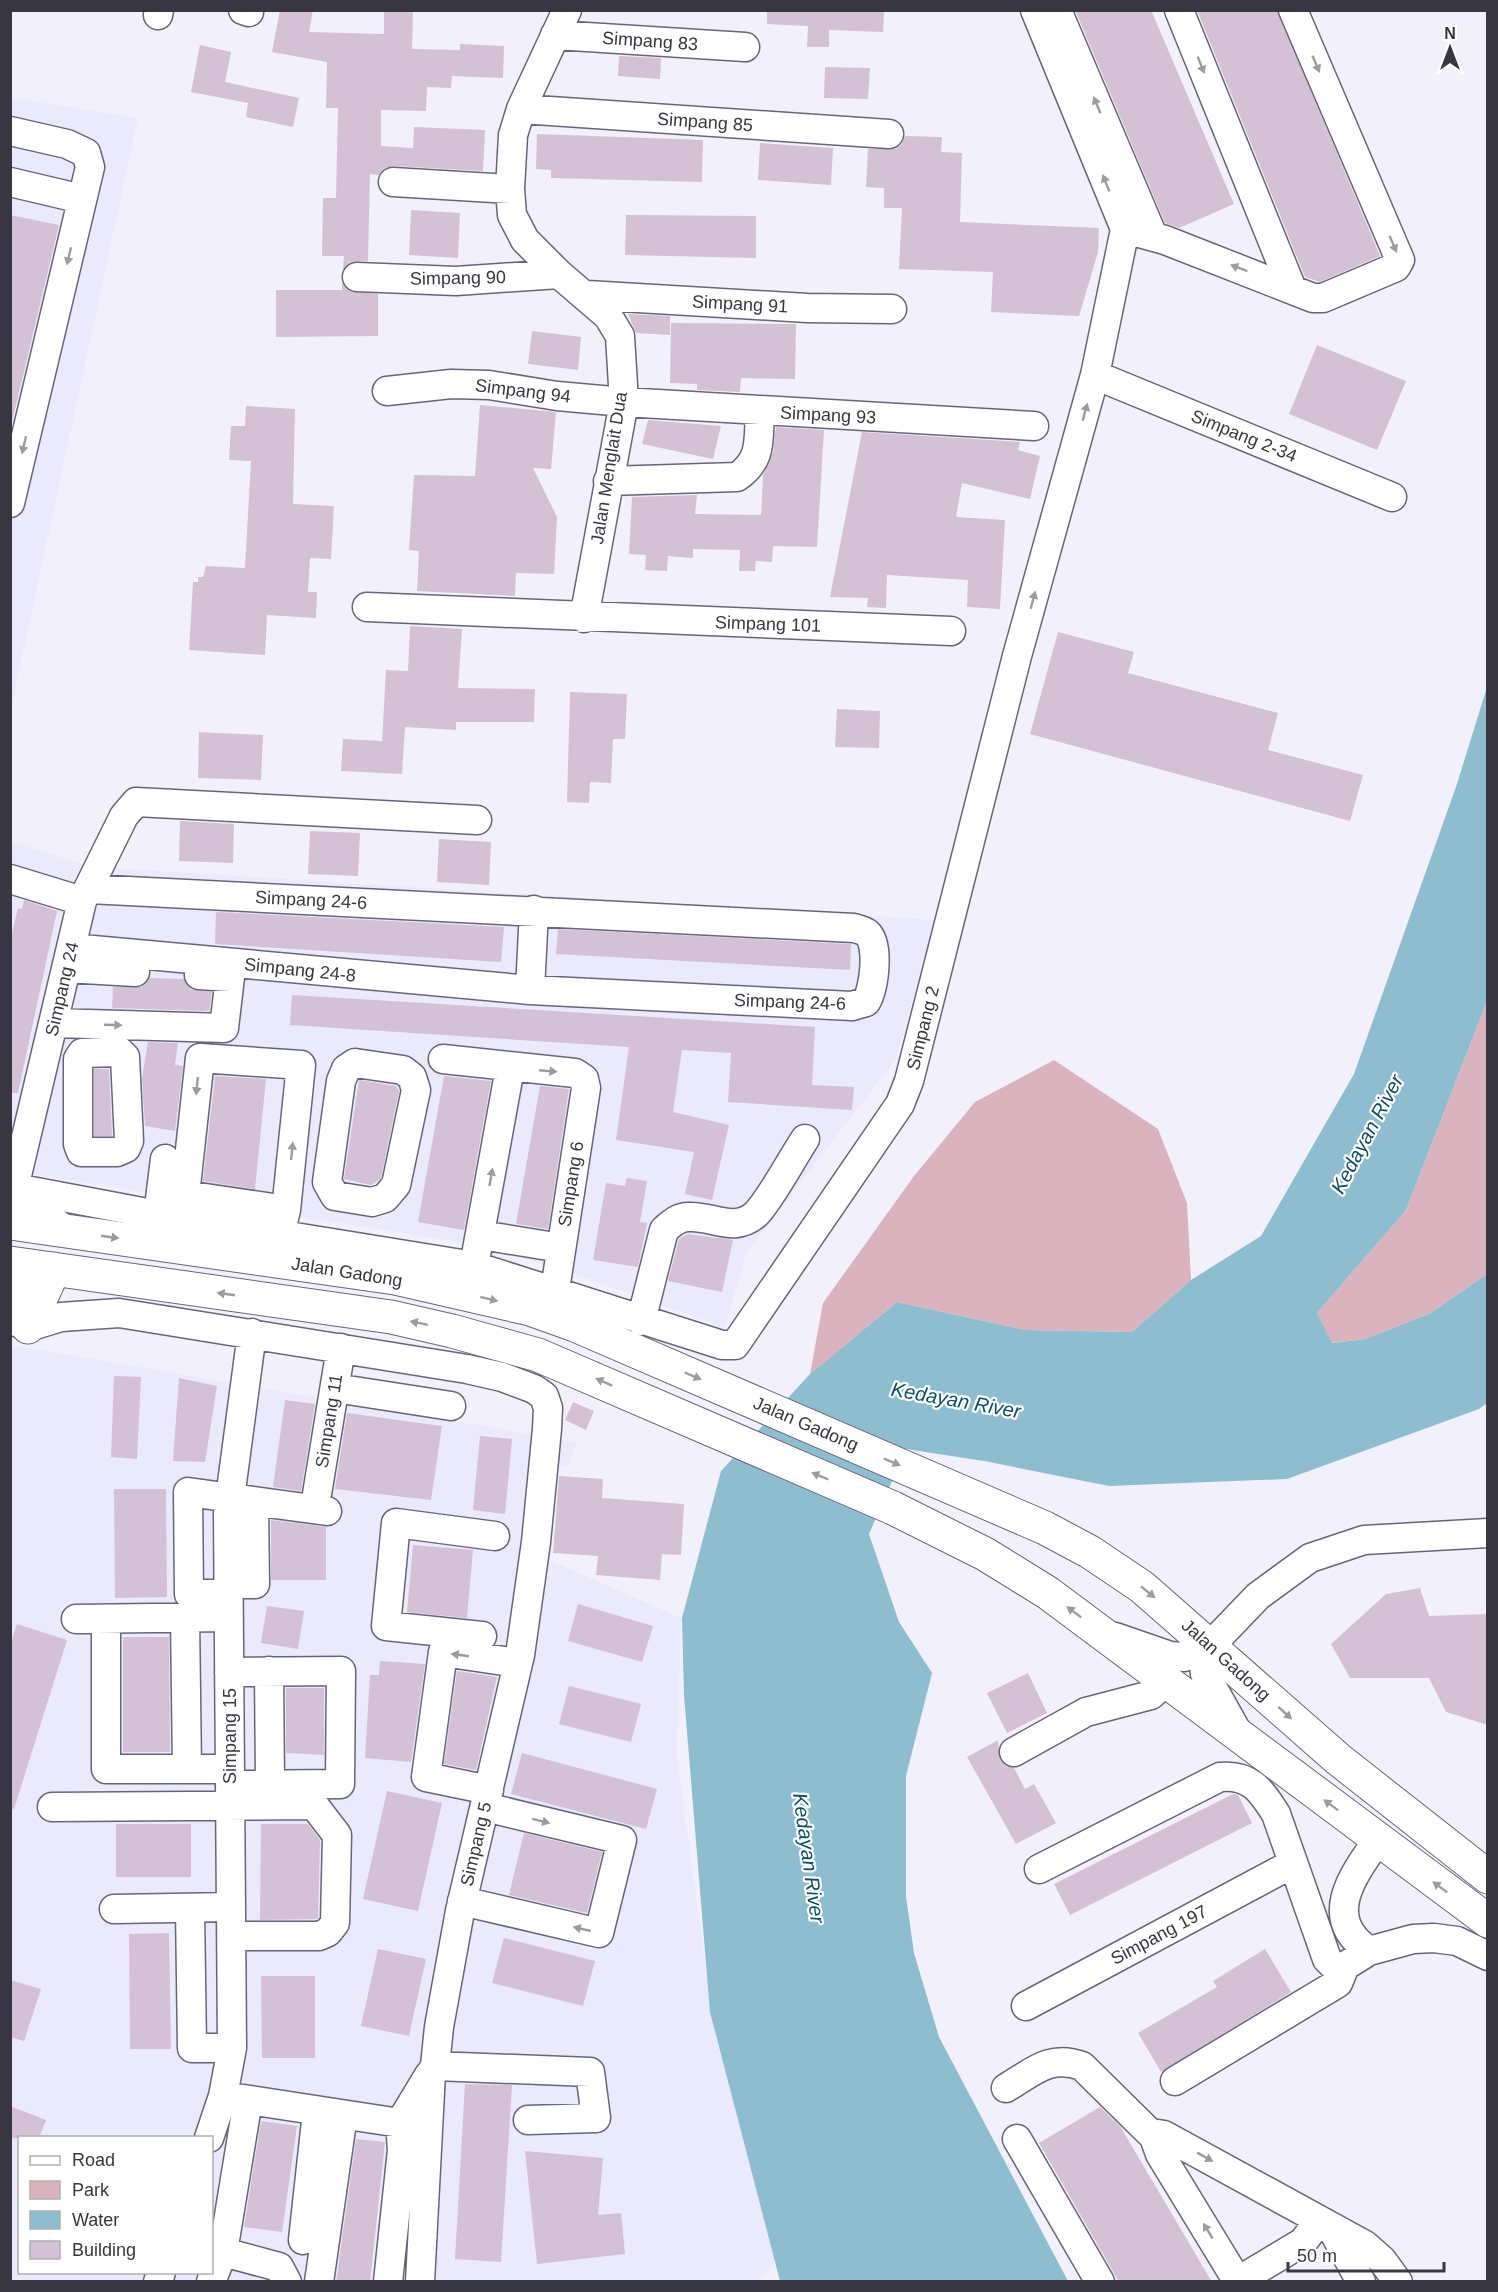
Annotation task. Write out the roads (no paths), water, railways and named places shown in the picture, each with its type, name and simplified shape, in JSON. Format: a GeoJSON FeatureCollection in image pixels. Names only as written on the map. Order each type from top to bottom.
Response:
{"type":"FeatureCollection","features":[{"type":"Feature","properties":{"kind":"main road"},"geometry":{"type":"LineString","coordinates":[[12,1189],[41,1216],[63,1230]]}},
{"type":"Feature","properties":{"kind":"main road","name":"Jalan Gadong"},"geometry":{"type":"LineString","coordinates":[[10,1223],[395,1278],[466,1293],[640,1337],[1045,1528],[1090,1552],[1142,1587],[1338,1759],[1488,1877]]}},
{"type":"Feature","properties":{"kind":"main road","name":"Jalan Gadong"},"geometry":{"type":"LineString","coordinates":[[10,1263],[392,1317],[452,1330],[538,1355],[893,1508],[985,1554],[1048,1593],[1488,1921]]}},
{"type":"Feature","properties":{"kind":"main road"},"geometry":{"type":"LineString","coordinates":[[19,1323],[54,1269]]}},
{"type":"Feature","properties":{"kind":"main road"},"geometry":{"type":"LineString","coordinates":[[10,1276],[19,1323]]}},
{"type":"Feature","properties":{"kind":"main road"},"geometry":{"type":"LineString","coordinates":[[1378,1840],[1400,1808]]}},
{"type":"Feature","properties":{"kind":"street"},"geometry":{"type":"LineString","coordinates":[[1035,10],[1125,229],[1095,375]]}},
{"type":"Feature","properties":{"kind":"street"},"geometry":{"type":"LineString","coordinates":[[1057,10],[1153,236]]}},
{"type":"Feature","properties":{"kind":"street"},"geometry":{"type":"LineString","coordinates":[[1179,10],[1292,289]]}},
{"type":"Feature","properties":{"kind":"street"},"geometry":{"type":"LineString","coordinates":[[1125,229],[1153,236],[1313,298],[1323,298],[1396,267],[1400,260],[1293,10]]}},
{"type":"Feature","properties":{"kind":"street","name":"Simpang 83"},"geometry":{"type":"LineString","coordinates":[[561,23],[745,47]]}},
{"type":"Feature","properties":{"kind":"street","name":"Jalan Menglait Dua"},"geometry":{"type":"LineString","coordinates":[[561,23],[521,109],[513,135],[510,189],[512,214],[525,240],[559,274],[587,295],[608,316],[620,336],[624,402],[584,618]]}},
{"type":"Feature","properties":{"kind":"street","name":"Simpang 85"},"geometry":{"type":"LineString","coordinates":[[521,109],[889,134]]}},
{"type":"Feature","properties":{"kind":"street"},"geometry":{"type":"LineString","coordinates":[[10,131],[67,144],[86,153],[90,167],[12,487]]}},
{"type":"Feature","properties":{"kind":"street"},"geometry":{"type":"LineString","coordinates":[[10,182],[82,199]]}},
{"type":"Feature","properties":{"kind":"street"},"geometry":{"type":"LineString","coordinates":[[393,182],[510,189]]}},
{"type":"Feature","properties":{"kind":"street","name":"Simpang 90"},"geometry":{"type":"LineString","coordinates":[[357,277],[456,281],[559,274]]}},
{"type":"Feature","properties":{"kind":"street","name":"Simpang 91"},"geometry":{"type":"LineString","coordinates":[[587,295],[807,308],[892,309]]}},
{"type":"Feature","properties":{"kind":"street","name":"Simpang 2-34"},"geometry":{"type":"LineString","coordinates":[[1095,375],[1392,497]]}},
{"type":"Feature","properties":{"kind":"street","name":"Simpang 2"},"geometry":{"type":"LineString","coordinates":[[640,1337],[735,1345],[903,1096],[1028,659],[1095,375]]}},
{"type":"Feature","properties":{"kind":"street","name":"Simpang 94"},"geometry":{"type":"LineString","coordinates":[[387,391],[451,384],[489,385],[557,396],[624,402]]}},
{"type":"Feature","properties":{"kind":"street","name":"Simpang 93"},"geometry":{"type":"LineString","coordinates":[[624,402],[1034,426]]}},
{"type":"Feature","properties":{"kind":"street"},"geometry":{"type":"LineString","coordinates":[[608,481],[737,477],[749,469],[757,458],[760,411]]}},
{"type":"Feature","properties":{"kind":"street"},"geometry":{"type":"LineString","coordinates":[[367,607],[584,618]]}},
{"type":"Feature","properties":{"kind":"street","name":"Simpang 101"},"geometry":{"type":"LineString","coordinates":[[584,618],[951,631]]}},
{"type":"Feature","properties":{"kind":"street","name":"Simpang 24"},"geometry":{"type":"LineString","coordinates":[[12,1189],[44,1072],[69,958],[86,895],[124,816],[136,802],[477,820]]}},
{"type":"Feature","properties":{"kind":"street","name":"Simpang 24-6"},"geometry":{"type":"LineString","coordinates":[[10,879],[86,895],[534,910],[854,928],[867,933],[874,945],[873,990],[866,1002],[852,1006],[530,990]]}},
{"type":"Feature","properties":{"kind":"street"},"geometry":{"type":"LineString","coordinates":[[530,990],[534,910]]}},
{"type":"Feature","properties":{"kind":"street"},"geometry":{"type":"LineString","coordinates":[[54,1023],[224,1028],[230,977],[69,958]]}},
{"type":"Feature","properties":{"kind":"street","name":"Simpang 24-8"},"geometry":{"type":"LineString","coordinates":[[69,958],[530,990]]}},
{"type":"Feature","properties":{"kind":"street"},"geometry":{"type":"LineString","coordinates":[[283,1222],[301,1065],[200,1058],[184,1195],[283,1222],[329,1242],[474,1266],[555,1290],[640,1337],[664,1230],[676,1221],[689,1216],[728,1224],[741,1222],[756,1214],[805,1139]]}},
{"type":"Feature","properties":{"kind":"street"},"geometry":{"type":"LineString","coordinates":[[443,1059],[510,1068],[482,1235],[474,1266]]}},
{"type":"Feature","properties":{"kind":"street"},"geometry":{"type":"LineString","coordinates":[[329,1242],[334,1197],[327,1182],[341,1081],[346,1069],[355,1063],[404,1070],[412,1077],[416,1090],[396,1185],[385,1198],[372,1202],[334,1197]]}},
{"type":"Feature","properties":{"kind":"street","name":"Simpang 6"},"geometry":{"type":"LineString","coordinates":[[510,1068],[574,1073],[584,1079],[586,1088],[555,1290]]}},
{"type":"Feature","properties":{"kind":"street"},"geometry":{"type":"LineString","coordinates":[[44,1072],[77,1073]]}},
{"type":"Feature","properties":{"kind":"street"},"geometry":{"type":"LineString","coordinates":[[158,1215],[165,1159]]}},
{"type":"Feature","properties":{"kind":"street"},"geometry":{"type":"LineString","coordinates":[[12,1189],[158,1215],[283,1222]]}},
{"type":"Feature","properties":{"kind":"street"},"geometry":{"type":"LineString","coordinates":[[482,1235],[561,1248]]}},
{"type":"Feature","properties":{"kind":"street"},"geometry":{"type":"LineString","coordinates":[[19,1323],[119,1313],[341,1348]]}},
{"type":"Feature","properties":{"kind":"street","name":"Simpang 15"},"geometry":{"type":"LineString","coordinates":[[210,2136],[236,2098],[232,2048],[228,1598],[242,1500],[252,1333]]}},
{"type":"Feature","properties":{"kind":"street","name":"Simpang 11"},"geometry":{"type":"LineString","coordinates":[[242,1500],[322,1502],[334,1388],[341,1348]]}},
{"type":"Feature","properties":{"kind":"street","name":"Simpang 5"},"geometry":{"type":"LineString","coordinates":[[341,1348],[502,1377],[534,1389],[544,1396],[548,1408],[536,1542],[518,1663],[462,1901],[439,2027],[433,2070],[420,2282]]}},
{"type":"Feature","properties":{"kind":"street"},"geometry":{"type":"LineString","coordinates":[[334,1388],[452,1406]]}},
{"type":"Feature","properties":{"kind":"street"},"geometry":{"type":"LineString","coordinates":[[228,1598],[189,1594],[188,1492],[242,1500]]}},
{"type":"Feature","properties":{"kind":"street"},"geometry":{"type":"LineString","coordinates":[[482,1635],[386,1626],[396,1523],[495,1536]]}},
{"type":"Feature","properties":{"kind":"street"},"geometry":{"type":"LineString","coordinates":[[1100,1632],[1170,1656],[1184,1657],[1210,1646],[1258,1596],[1310,1558],[1364,1540],[1488,1533]]}},
{"type":"Feature","properties":{"kind":"street"},"geometry":{"type":"LineString","coordinates":[[76,1619],[185,1618],[228,1598]]}},
{"type":"Feature","properties":{"kind":"street"},"geometry":{"type":"LineString","coordinates":[[185,1618],[187,1769]]}},
{"type":"Feature","properties":{"kind":"street"},"geometry":{"type":"LineString","coordinates":[[106,1619],[106,1769],[187,1769],[230,1786],[314,1805],[337,1835],[337,1912],[335,1923],[328,1932],[319,1936],[232,1936]]}},
{"type":"Feature","properties":{"kind":"street"},"geometry":{"type":"LineString","coordinates":[[1210,1646],[1204,1664],[1204,1674],[1243,1740]]}},
{"type":"Feature","properties":{"kind":"street"},"geometry":{"type":"LineString","coordinates":[[462,1901],[599,1933],[622,1840],[487,1799],[426,1777],[443,1652],[518,1663]]}},
{"type":"Feature","properties":{"kind":"street"},"geometry":{"type":"LineString","coordinates":[[269,1671],[270,1785]]}},
{"type":"Feature","properties":{"kind":"street"},"geometry":{"type":"LineString","coordinates":[[52,1807],[230,1786],[340,1784],[341,1671],[229,1672]]}},
{"type":"Feature","properties":{"kind":"street"},"geometry":{"type":"LineString","coordinates":[[1014,1752],[1086,1712],[1151,1695],[1165,1682]]}},
{"type":"Feature","properties":{"kind":"street"},"geometry":{"type":"LineString","coordinates":[[1039,1869],[1220,1777],[1234,1776],[1248,1780],[1262,1792],[1276,1814],[1327,1959],[1335,1967],[1345,1966],[1369,1951],[1393,1947],[1413,1939],[1434,1938],[1457,1941],[1488,1956]]}},
{"type":"Feature","properties":{"kind":"street"},"geometry":{"type":"LineString","coordinates":[[1369,1951],[1356,1941],[1347,1927],[1344,1911],[1346,1892],[1358,1868],[1378,1840]]}},
{"type":"Feature","properties":{"kind":"street","name":"Simpang 197"},"geometry":{"type":"LineString","coordinates":[[1026,2006],[1292,1864]]}},
{"type":"Feature","properties":{"kind":"street"},"geometry":{"type":"LineString","coordinates":[[190,1908],[192,2048],[232,2048]]}},
{"type":"Feature","properties":{"kind":"street"},"geometry":{"type":"LineString","coordinates":[[114,1909],[231,1908]]}},
{"type":"Feature","properties":{"kind":"street"},"geometry":{"type":"LineString","coordinates":[[1175,2081],[1338,1983],[1345,1966]]}},
{"type":"Feature","properties":{"kind":"street"},"geometry":{"type":"LineString","coordinates":[[1006,2088],[1052,2061],[1067,2060],[1082,2066],[1154,2138],[1160,2154],[1238,2281],[1303,2242],[1326,2225]]}},
{"type":"Feature","properties":{"kind":"street"},"geometry":{"type":"LineString","coordinates":[[388,2282],[402,2150],[400,2123],[433,2070],[590,2072],[596,2118],[528,2120]]}},
{"type":"Feature","properties":{"kind":"street"},"geometry":{"type":"LineString","coordinates":[[211,2282],[223,2252],[236,2098],[400,2123]]}},
{"type":"Feature","properties":{"kind":"street"},"geometry":{"type":"LineString","coordinates":[[303,2240],[330,2114]]}},
{"type":"Feature","properties":{"kind":"street"},"geometry":{"type":"LineString","coordinates":[[319,2282],[330,2114]]}},
{"type":"Feature","properties":{"kind":"street"},"geometry":{"type":"LineString","coordinates":[[1154,2138],[1158,2134],[1164,2135],[1375,2251],[1398,2282]]}},
{"type":"Feature","properties":{"kind":"street"},"geometry":{"type":"LineString","coordinates":[[1017,2139],[1100,2282]]}},
{"type":"Feature","properties":{"kind":"street"},"geometry":{"type":"LineString","coordinates":[[1326,2225],[1361,2282]]}},
{"type":"Feature","properties":{"kind":"street"},"geometry":{"type":"LineString","coordinates":[[223,2252],[279,2267],[287,2282]]}},
{"type":"Feature","properties":{"kind":"water","name":"Kedayan River"},"geometry":{"type":"Polygon","coordinates":[[[1487,687],[1487,1001],[1406,1210],[1317,1313],[1332,1343],[1365,1339],[1431,1313],[1487,1274],[1487,1403],[1479,1409],[1287,1479],[1109,1486],[984,1461],[906,1449],[869,1534],[899,1622],[932,1673],[906,1776],[906,1897],[914,1953],[939,2037],[1068,2281],[780,2281],[710,2012],[684,1695],[682,1618],[721,1471],[810,1374],[897,1302],[1025,1330],[1132,1332],[1191,1280],[1261,1236],[1354,1074],[1457,784],[1487,687]]]}}]}
